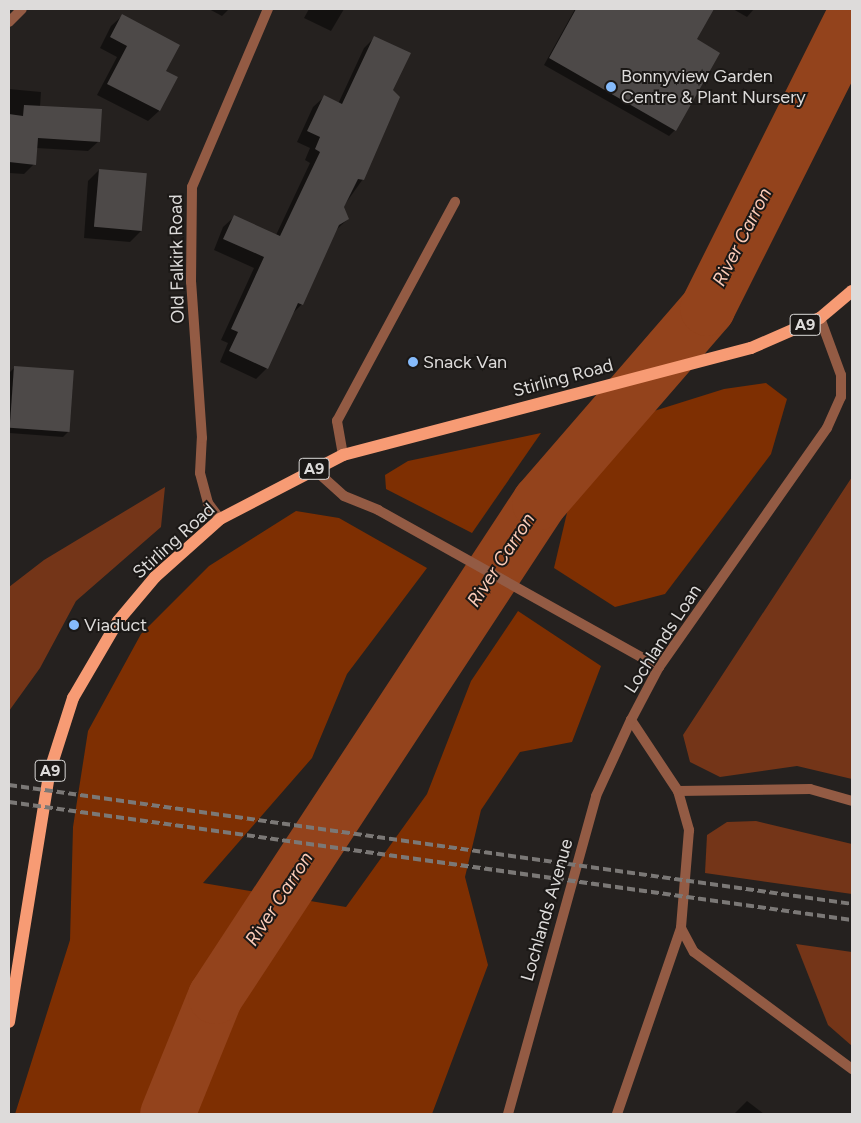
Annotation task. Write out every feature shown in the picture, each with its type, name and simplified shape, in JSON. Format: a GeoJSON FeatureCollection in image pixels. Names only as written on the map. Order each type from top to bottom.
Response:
{"type":"FeatureCollection","features":[{"type":"Feature","properties":{"kind":"main road","name":"Stirling Road"},"geometry":{"type":"LineString","coordinates":[[9,1022],[50,770],[73,698],[118,621],[154,578],[220,519],[314,469],[343,456],[751,348],[820,318],[852,291]]}},
{"type":"Feature","properties":{"kind":"street"},"geometry":{"type":"LineString","coordinates":[[9,22],[22,9]]}},
{"type":"Feature","properties":{"kind":"street","name":"Old Falkirk Road"},"geometry":{"type":"LineString","coordinates":[[220,519],[208,503],[200,473],[202,438],[191,282],[192,187],[268,9]]}},
{"type":"Feature","properties":{"kind":"street"},"geometry":{"type":"LineString","coordinates":[[343,456],[337,421],[455,202]]}},
{"type":"Feature","properties":{"kind":"street","name":"Lochlands Loan"},"geometry":{"type":"LineString","coordinates":[[617,1114],[682,928],[689,830],[678,791],[631,720],[659,667],[827,428],[841,397],[841,375],[820,318]]}},
{"type":"Feature","properties":{"kind":"street"},"geometry":{"type":"LineString","coordinates":[[314,469],[344,496],[378,510],[659,667]]}},
{"type":"Feature","properties":{"kind":"street","name":"Lochlands Avenue"},"geometry":{"type":"LineString","coordinates":[[508,1114],[596,796],[631,720]]}},
{"type":"Feature","properties":{"kind":"street"},"geometry":{"type":"LineString","coordinates":[[678,791],[810,790],[852,801]]}},
{"type":"Feature","properties":{"kind":"street"},"geometry":{"type":"LineString","coordinates":[[682,928],[694,952],[852,1069]]}},
{"type":"Feature","properties":{"kind":"shaded area"},"geometry":{"type":"Polygon","coordinates":[[[766,383],[787,399],[771,454],[665,594],[615,607],[554,568],[570,500],[638,416],[724,389],[766,383]]]}},
{"type":"Feature","properties":{"kind":"shaded area"},"geometry":{"type":"Polygon","coordinates":[[[541,433],[472,533],[386,489],[385,475],[408,461],[541,433]]]}},
{"type":"Feature","properties":{"kind":"shaded area"},"geometry":{"type":"Polygon","coordinates":[[[852,477],[852,779],[797,766],[720,777],[690,762],[683,735],[852,477]]]}},
{"type":"Feature","properties":{"kind":"shaded area"},"geometry":{"type":"Polygon","coordinates":[[[165,487],[161,527],[76,601],[40,668],[9,711],[9,587],[44,560],[165,487]]]}},
{"type":"Feature","properties":{"kind":"shaded area"},"geometry":{"type":"Polygon","coordinates":[[[296,511],[339,518],[427,568],[347,674],[312,758],[203,883],[346,907],[427,794],[471,681],[518,611],[601,666],[572,742],[520,752],[481,810],[465,877],[488,965],[432,1114],[15,1114],[70,940],[73,827],[88,731],[141,634],[209,566],[296,511]]]}},
{"type":"Feature","properties":{"kind":"shaded area"},"geometry":{"type":"Polygon","coordinates":[[[756,821],[852,844],[852,894],[705,873],[707,835],[727,822],[756,821]]]}},
{"type":"Feature","properties":{"kind":"shaded area"},"geometry":{"type":"Polygon","coordinates":[[[796,944],[852,952],[852,1046],[828,1025],[796,944]]]}},
{"type":"Feature","properties":{"kind":"building"},"geometry":{"type":"Polygon","coordinates":[[[576,9],[714,9],[697,39],[720,53],[676,131],[549,58],[576,9]]]}},
{"type":"Feature","properties":{"kind":"building"},"geometry":{"type":"Polygon","coordinates":[[[122,14],[180,45],[166,71],[178,77],[160,111],[107,84],[127,46],[110,37],[122,14]]]}},
{"type":"Feature","properties":{"kind":"building"},"geometry":{"type":"Polygon","coordinates":[[[374,36],[411,53],[393,90],[400,97],[364,180],[358,179],[344,207],[349,219],[339,225],[303,305],[298,303],[268,369],[229,351],[238,332],[231,329],[264,257],[223,239],[234,215],[280,236],[320,152],[315,149],[320,137],[307,131],[324,95],[342,104],[374,36]]]}},
{"type":"Feature","properties":{"kind":"building"},"geometry":{"type":"Polygon","coordinates":[[[24,105],[102,109],[100,142],[38,138],[36,165],[9,162],[9,114],[23,116],[24,105]]]}},
{"type":"Feature","properties":{"kind":"building"},"geometry":{"type":"Polygon","coordinates":[[[99,169],[147,173],[142,231],[94,227],[99,169]]]}},
{"type":"Feature","properties":{"kind":"building"},"geometry":{"type":"Polygon","coordinates":[[[14,366],[74,370],[70,432],[10,428],[14,366]]]}},
{"type":"Feature","properties":{"kind":"waterway","name":"River Carron"},"geometry":{"type":"LineString","coordinates":[[167,1114],[215,996],[539,502],[707,308],[852,19]]}},
{"type":"Feature","properties":{"kind":"railway"},"geometry":{"type":"LineString","coordinates":[[9,785],[852,904]]}},
{"type":"Feature","properties":{"kind":"railway"},"geometry":{"type":"LineString","coordinates":[[9,802],[852,920]]}},
{"type":"Feature","properties":{"kind":"place","name":"Bonnyview Garden Centre & Plant Nursery"},"geometry":{"type":"Point","coordinates":[611,87]}},
{"type":"Feature","properties":{"kind":"place","name":"Snack Van"},"geometry":{"type":"Point","coordinates":[413,362]}},
{"type":"Feature","properties":{"kind":"place","name":"Viaduct"},"geometry":{"type":"Point","coordinates":[74,625]}}]}
